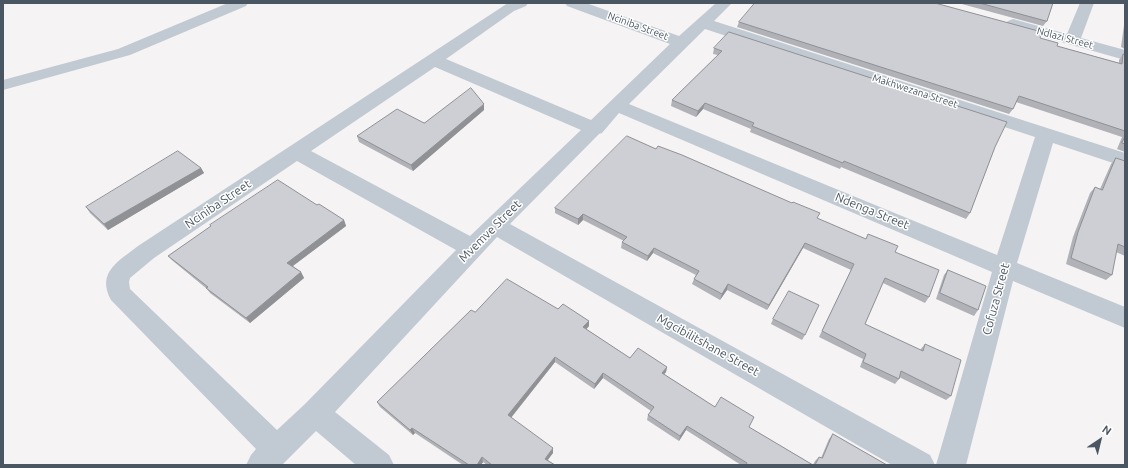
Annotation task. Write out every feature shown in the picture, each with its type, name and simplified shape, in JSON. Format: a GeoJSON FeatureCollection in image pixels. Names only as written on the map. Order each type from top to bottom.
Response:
{"type":"FeatureCollection","features":[{"type":"Feature","properties":{"kind":"street"},"geometry":{"type":"LineString","coordinates":[[3,85],[124,52],[241,3]]}},
{"type":"Feature","properties":{"kind":"street","name":"Nciniba Street"},"geometry":{"type":"LineString","coordinates":[[277,450],[119,293],[117,282],[120,273],[146,252],[434,60],[476,30],[510,8],[521,3]]}},
{"type":"Feature","properties":{"kind":"street","name":"Nciniba Street"},"geometry":{"type":"LineString","coordinates":[[572,3],[681,42]]}},
{"type":"Feature","properties":{"kind":"street","name":"Mvemve Street"},"geometry":{"type":"LineString","coordinates":[[261,465],[315,413],[472,248],[595,129],[681,42],[725,3]]}},
{"type":"Feature","properties":{"kind":"street"},"geometry":{"type":"LineString","coordinates":[[1072,41],[1087,3]]}},
{"type":"Feature","properties":{"kind":"street","name":"Ndlazi Street"},"geometry":{"type":"LineString","coordinates":[[996,20],[1125,55]]}},
{"type":"Feature","properties":{"kind":"street","name":"Makhwezana Street"},"geometry":{"type":"LineString","coordinates":[[704,23],[1125,160]]}},
{"type":"Feature","properties":{"kind":"street"},"geometry":{"type":"LineString","coordinates":[[434,60],[595,129]]}},
{"type":"Feature","properties":{"kind":"street","name":"Ndenga Street"},"geometry":{"type":"LineString","coordinates":[[618,106],[1005,266],[1125,318]]}},
{"type":"Feature","properties":{"kind":"street","name":"Cofuza Street"},"geometry":{"type":"LineString","coordinates":[[951,465],[1005,266],[1046,134]]}},
{"type":"Feature","properties":{"kind":"street"},"geometry":{"type":"LineString","coordinates":[[295,152],[472,248]]}},
{"type":"Feature","properties":{"kind":"street","name":"Mgcibilitshane Street"},"geometry":{"type":"LineString","coordinates":[[496,226],[920,465]]}},
{"type":"Feature","properties":{"kind":"street"},"geometry":{"type":"LineString","coordinates":[[315,413],[379,465]]}},
{"type":"Feature","properties":{"kind":"building"},"geometry":{"type":"Polygon","coordinates":[[[755,3],[935,3],[1042,32],[1040,38],[1058,43],[1057,46],[1122,64],[1123,54],[1125,55],[1125,131],[1019,96],[1013,109],[739,22],[755,3]]]}},
{"type":"Feature","properties":{"kind":"building"},"geometry":{"type":"Polygon","coordinates":[[[980,3],[1053,3],[1047,21],[980,3]]]}},
{"type":"Feature","properties":{"kind":"building"},"geometry":{"type":"Polygon","coordinates":[[[729,32],[1007,122],[995,147],[970,213],[844,161],[843,163],[752,126],[754,123],[705,103],[698,111],[672,100],[722,51],[714,48],[729,32]]]}},
{"type":"Feature","properties":{"kind":"building"},"geometry":{"type":"Polygon","coordinates":[[[471,88],[484,104],[411,165],[357,136],[397,109],[424,123],[471,88]]]}},
{"type":"Feature","properties":{"kind":"building"},"geometry":{"type":"Polygon","coordinates":[[[627,136],[656,149],[658,146],[682,155],[792,203],[793,202],[820,213],[817,218],[866,239],[868,234],[898,246],[895,252],[939,270],[929,297],[885,278],[865,324],[923,351],[925,344],[961,360],[951,396],[901,371],[899,379],[863,362],[866,354],[822,331],[854,264],[805,243],[769,305],[728,284],[722,294],[694,279],[699,271],[654,248],[648,256],[622,242],[627,237],[583,214],[578,219],[555,208],[627,136]]]}},
{"type":"Feature","properties":{"kind":"building"},"geometry":{"type":"Polygon","coordinates":[[[1125,137],[1125,144],[1122,143],[1125,137]]]}},
{"type":"Feature","properties":{"kind":"building"},"geometry":{"type":"Polygon","coordinates":[[[178,151],[201,168],[104,224],[86,207],[178,151]]]}},
{"type":"Feature","properties":{"kind":"building"},"geometry":{"type":"Polygon","coordinates":[[[1116,158],[1125,161],[1125,247],[1118,244],[1112,275],[1071,258],[1078,232],[1095,187],[1102,190],[1116,158]]]}},
{"type":"Feature","properties":{"kind":"building"},"geometry":{"type":"Polygon","coordinates":[[[278,180],[344,220],[287,263],[301,272],[246,318],[206,288],[208,287],[168,256],[211,226],[210,225],[278,180]]]}},
{"type":"Feature","properties":{"kind":"building"},"geometry":{"type":"Polygon","coordinates":[[[948,270],[986,286],[978,310],[940,293],[948,270]]]}},
{"type":"Feature","properties":{"kind":"building"},"geometry":{"type":"Polygon","coordinates":[[[507,279],[558,309],[563,304],[589,321],[583,327],[630,358],[638,348],[667,367],[662,373],[715,407],[721,397],[754,417],[749,427],[813,465],[746,465],[747,463],[687,426],[680,436],[648,415],[654,407],[603,373],[595,384],[555,357],[508,415],[553,448],[545,459],[555,465],[492,465],[482,457],[477,465],[469,465],[412,428],[410,430],[377,402],[471,310],[475,312],[507,279]]]}},
{"type":"Feature","properties":{"kind":"building"},"geometry":{"type":"Polygon","coordinates":[[[789,291],[819,305],[805,335],[773,319],[789,291]]]}},
{"type":"Feature","properties":{"kind":"building"},"geometry":{"type":"Polygon","coordinates":[[[833,434],[887,465],[815,465],[819,457],[822,458],[833,434]]]}}]}
